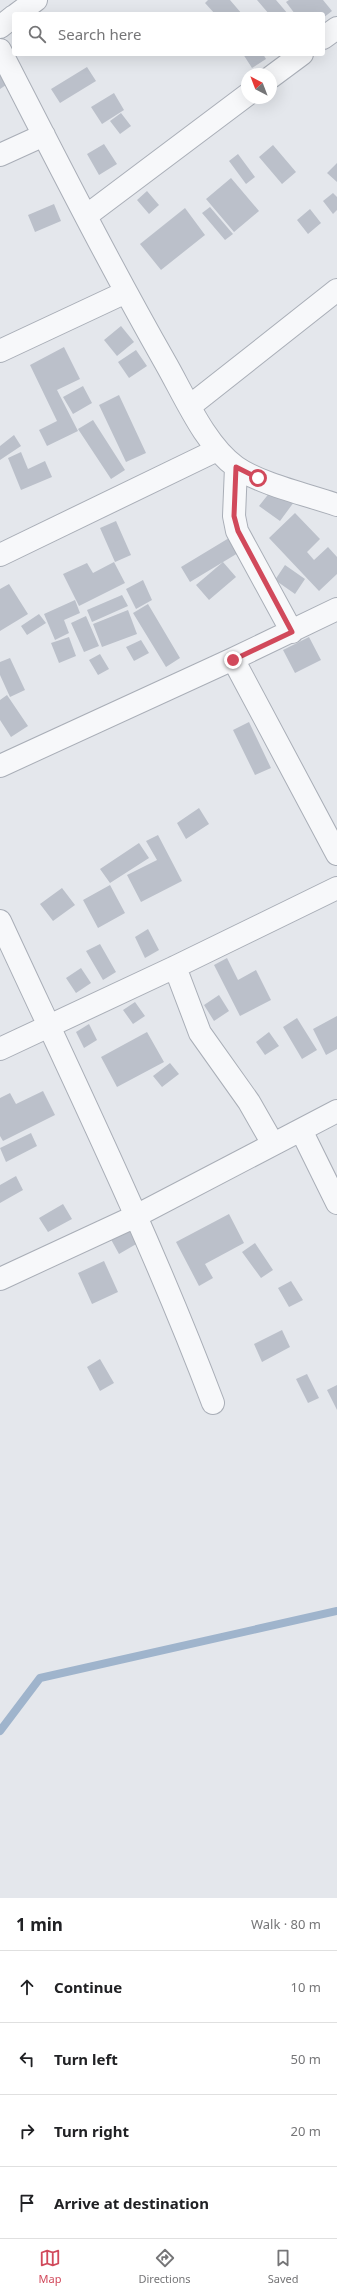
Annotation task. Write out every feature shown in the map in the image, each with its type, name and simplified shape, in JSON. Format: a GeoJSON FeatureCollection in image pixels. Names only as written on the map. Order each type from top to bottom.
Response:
{"type":"FeatureCollection","features":[{"type":"Feature","properties":{"kind":"street"},"geometry":{"type":"LineString","coordinates":[[20,12],[36,0]]}},
{"type":"Feature","properties":{"kind":"street"},"geometry":{"type":"LineString","coordinates":[[0,27],[12,18]]}},
{"type":"Feature","properties":{"kind":"street"},"geometry":{"type":"LineString","coordinates":[[325,37],[337,28]]}},
{"type":"Feature","properties":{"kind":"street"},"geometry":{"type":"LineString","coordinates":[[0,50],[126,292],[190,406],[218,450],[236,467],[258,478],[337,505]]}},
{"type":"Feature","properties":{"kind":"street"},"geometry":{"type":"LineString","coordinates":[[277,73],[299,56]]}},
{"type":"Feature","properties":{"kind":"street"},"geometry":{"type":"LineString","coordinates":[[86,216],[241,100]]}},
{"type":"Feature","properties":{"kind":"street"},"geometry":{"type":"LineString","coordinates":[[0,155],[44,135]]}},
{"type":"Feature","properties":{"kind":"street"},"geometry":{"type":"LineString","coordinates":[[190,406],[337,290]]}},
{"type":"Feature","properties":{"kind":"street"},"geometry":{"type":"LineString","coordinates":[[0,351],[126,292]]}},
{"type":"Feature","properties":{"kind":"street"},"geometry":{"type":"LineString","coordinates":[[0,555],[218,450]]}},
{"type":"Feature","properties":{"kind":"street"},"geometry":{"type":"LineString","coordinates":[[236,467],[234,516],[238,531],[292,632]]}},
{"type":"Feature","properties":{"kind":"street"},"geometry":{"type":"LineString","coordinates":[[0,766],[233,660],[337,609]]}},
{"type":"Feature","properties":{"kind":"street"},"geometry":{"type":"LineString","coordinates":[[233,660],[337,854]]}},
{"type":"Feature","properties":{"kind":"street"},"geometry":{"type":"LineString","coordinates":[[0,1049],[175,967],[337,888]]}},
{"type":"Feature","properties":{"kind":"street"},"geometry":{"type":"LineString","coordinates":[[0,921],[136,1216],[181,1319],[213,1403]]}},
{"type":"Feature","properties":{"kind":"street"},"geometry":{"type":"LineString","coordinates":[[175,967],[200,1033],[249,1102],[273,1144]]}},
{"type":"Feature","properties":{"kind":"street"},"geometry":{"type":"LineString","coordinates":[[0,1279],[136,1216],[337,1111]]}},
{"type":"Feature","properties":{"kind":"street"},"geometry":{"type":"LineString","coordinates":[[301,1130],[337,1203]]}},
{"type":"Feature","properties":{"kind":"building"},"geometry":{"type":"Polygon","coordinates":[[[208,0],[230,0],[240,12],[213,12],[205,3],[208,0]]]}},
{"type":"Feature","properties":{"kind":"building"},"geometry":{"type":"Polygon","coordinates":[[[257,0],[276,0],[286,12],[267,12],[257,0]]]}},
{"type":"Feature","properties":{"kind":"building"},"geometry":{"type":"Polygon","coordinates":[[[289,0],[323,0],[332,11],[325,16],[325,12],[294,12],[286,2],[289,0]]]}},
{"type":"Feature","properties":{"kind":"building"},"geometry":{"type":"Polygon","coordinates":[[[244,56],[264,56],[266,59],[252,68],[244,56]]]}},
{"type":"Feature","properties":{"kind":"building"},"geometry":{"type":"Polygon","coordinates":[[[87,67],[96,81],[60,103],[51,89],[87,67]]]}},
{"type":"Feature","properties":{"kind":"building"},"geometry":{"type":"Polygon","coordinates":[[[0,70],[9,83],[0,89],[0,70]]]}},
{"type":"Feature","properties":{"kind":"building"},"geometry":{"type":"Polygon","coordinates":[[[114,93],[124,110],[102,124],[91,107],[114,93]]]}},
{"type":"Feature","properties":{"kind":"building"},"geometry":{"type":"Polygon","coordinates":[[[121,113],[131,126],[120,134],[110,121],[121,113]]]}},
{"type":"Feature","properties":{"kind":"building"},"geometry":{"type":"Polygon","coordinates":[[[104,144],[117,164],[99,175],[87,154],[104,144]]]}},
{"type":"Feature","properties":{"kind":"building"},"geometry":{"type":"Polygon","coordinates":[[[273,145],[296,172],[282,184],[259,157],[273,145]]]}},
{"type":"Feature","properties":{"kind":"building"},"geometry":{"type":"Polygon","coordinates":[[[238,154],[255,177],[246,184],[229,161],[238,154]]]}},
{"type":"Feature","properties":{"kind":"building"},"geometry":{"type":"Polygon","coordinates":[[[337,163],[337,182],[327,173],[337,163]]]}},
{"type":"Feature","properties":{"kind":"building"},"geometry":{"type":"Polygon","coordinates":[[[231,178],[259,211],[234,232],[206,199],[231,178]]]}},
{"type":"Feature","properties":{"kind":"building"},"geometry":{"type":"Polygon","coordinates":[[[147,191],[159,205],[149,214],[137,200],[147,191]]]}},
{"type":"Feature","properties":{"kind":"building"},"geometry":{"type":"Polygon","coordinates":[[[333,193],[337,197],[337,210],[333,214],[323,201],[333,193]]]}},
{"type":"Feature","properties":{"kind":"building"},"geometry":{"type":"Polygon","coordinates":[[[54,204],[61,221],[35,232],[28,215],[54,204]]]}},
{"type":"Feature","properties":{"kind":"building"},"geometry":{"type":"Polygon","coordinates":[[[210,207],[233,234],[225,240],[202,213],[210,207]]]}},
{"type":"Feature","properties":{"kind":"building"},"geometry":{"type":"Polygon","coordinates":[[[185,208],[205,235],[161,270],[140,244],[185,208]]]}},
{"type":"Feature","properties":{"kind":"building"},"geometry":{"type":"Polygon","coordinates":[[[310,209],[321,223],[308,234],[297,220],[310,209]]]}},
{"type":"Feature","properties":{"kind":"building"},"geometry":{"type":"Polygon","coordinates":[[[121,326],[134,342],[117,356],[104,340],[121,326]]]}},
{"type":"Feature","properties":{"kind":"building"},"geometry":{"type":"Polygon","coordinates":[[[64,347],[80,379],[57,390],[78,431],[47,446],[39,430],[57,421],[30,365],[64,347]]]}},
{"type":"Feature","properties":{"kind":"building"},"geometry":{"type":"Polygon","coordinates":[[[136,350],[147,366],[129,378],[118,362],[136,350]]]}},
{"type":"Feature","properties":{"kind":"building"},"geometry":{"type":"Polygon","coordinates":[[[83,386],[92,403],[73,414],[63,397],[83,386]]]}},
{"type":"Feature","properties":{"kind":"building"},"geometry":{"type":"Polygon","coordinates":[[[119,395],[146,453],[126,462],[99,405],[119,395]]]}},
{"type":"Feature","properties":{"kind":"building"},"geometry":{"type":"Polygon","coordinates":[[[93,420],[125,470],[111,479],[78,429],[93,420]]]}},
{"type":"Feature","properties":{"kind":"building"},"geometry":{"type":"Polygon","coordinates":[[[14,435],[21,446],[0,460],[0,446],[14,435]]]}},
{"type":"Feature","properties":{"kind":"building"},"geometry":{"type":"Polygon","coordinates":[[[21,452],[28,469],[45,461],[52,477],[21,490],[8,458],[21,452]]]}},
{"type":"Feature","properties":{"kind":"building"},"geometry":{"type":"Polygon","coordinates":[[[274,487],[294,502],[280,521],[259,506],[274,487]]]}},
{"type":"Feature","properties":{"kind":"building"},"geometry":{"type":"Polygon","coordinates":[[[295,513],[320,539],[307,552],[314,560],[328,547],[337,557],[337,574],[319,591],[269,538],[295,513]]]}},
{"type":"Feature","properties":{"kind":"building"},"geometry":{"type":"Polygon","coordinates":[[[116,521],[131,555],[115,562],[100,528],[116,521]]]}},
{"type":"Feature","properties":{"kind":"building"},"geometry":{"type":"Polygon","coordinates":[[[229,538],[238,553],[190,582],[181,567],[229,538]]]}},
{"type":"Feature","properties":{"kind":"building"},"geometry":{"type":"Polygon","coordinates":[[[114,562],[125,583],[79,606],[63,574],[87,563],[93,573],[114,562]]]}},
{"type":"Feature","properties":{"kind":"building"},"geometry":{"type":"Polygon","coordinates":[[[223,562],[236,577],[209,600],[196,585],[223,562]]]}},
{"type":"Feature","properties":{"kind":"building"},"geometry":{"type":"Polygon","coordinates":[[[285,565],[305,579],[295,594],[275,580],[285,565]]]}},
{"type":"Feature","properties":{"kind":"building"},"geometry":{"type":"Polygon","coordinates":[[[143,580],[152,600],[136,609],[126,589],[143,580]]]}},
{"type":"Feature","properties":{"kind":"building"},"geometry":{"type":"Polygon","coordinates":[[[9,584],[28,614],[0,631],[0,589],[9,584]]]}},
{"type":"Feature","properties":{"kind":"building"},"geometry":{"type":"Polygon","coordinates":[[[122,595],[128,606],[92,622],[87,610],[122,595]]]}},
{"type":"Feature","properties":{"kind":"building"},"geometry":{"type":"Polygon","coordinates":[[[75,600],[80,613],[64,620],[69,633],[55,640],[44,614],[75,600]]]}},
{"type":"Feature","properties":{"kind":"building"},"geometry":{"type":"Polygon","coordinates":[[[148,604],[180,658],[166,667],[133,613],[148,604]]]}},
{"type":"Feature","properties":{"kind":"building"},"geometry":{"type":"Polygon","coordinates":[[[128,610],[137,634],[102,647],[93,624],[128,610]]]}},
{"type":"Feature","properties":{"kind":"building"},"geometry":{"type":"Polygon","coordinates":[[[39,614],[46,623],[27,635],[21,626],[39,614]]]}},
{"type":"Feature","properties":{"kind":"building"},"geometry":{"type":"Polygon","coordinates":[[[86,616],[99,646],[84,652],[71,623],[86,616]]]}},
{"type":"Feature","properties":{"kind":"building"},"geometry":{"type":"Polygon","coordinates":[[[69,637],[76,656],[59,663],[51,643],[69,637]]]}},
{"type":"Feature","properties":{"kind":"building"},"geometry":{"type":"Polygon","coordinates":[[[309,637],[321,660],[295,673],[283,650],[309,637]]]}},
{"type":"Feature","properties":{"kind":"building"},"geometry":{"type":"Polygon","coordinates":[[[141,640],[149,653],[134,661],[126,647],[141,640]]]}},
{"type":"Feature","properties":{"kind":"building"},"geometry":{"type":"Polygon","coordinates":[[[100,654],[109,669],[98,675],[89,660],[100,654]]]}},
{"type":"Feature","properties":{"kind":"building"},"geometry":{"type":"Polygon","coordinates":[[[10,658],[25,690],[10,697],[0,675],[0,662],[10,658]]]}},
{"type":"Feature","properties":{"kind":"building"},"geometry":{"type":"Polygon","coordinates":[[[7,695],[28,726],[11,737],[0,720],[0,700],[7,695]]]}},
{"type":"Feature","properties":{"kind":"building"},"geometry":{"type":"Polygon","coordinates":[[[249,722],[271,768],[255,775],[233,730],[249,722]]]}},
{"type":"Feature","properties":{"kind":"building"},"geometry":{"type":"Polygon","coordinates":[[[199,808],[209,824],[186,839],[177,823],[199,808]]]}},
{"type":"Feature","properties":{"kind":"building"},"geometry":{"type":"Polygon","coordinates":[[[158,835],[182,881],[141,902],[127,875],[157,860],[146,841],[158,835]]]}},
{"type":"Feature","properties":{"kind":"building"},"geometry":{"type":"Polygon","coordinates":[[[139,843],[149,858],[110,883],[100,869],[139,843]]]}},
{"type":"Feature","properties":{"kind":"building"},"geometry":{"type":"Polygon","coordinates":[[[110,885],[125,913],[98,928],[83,900],[110,885]]]}},
{"type":"Feature","properties":{"kind":"building"},"geometry":{"type":"Polygon","coordinates":[[[62,888],[75,905],[53,921],[40,904],[62,888]]]}},
{"type":"Feature","properties":{"kind":"building"},"geometry":{"type":"Polygon","coordinates":[[[148,929],[159,950],[145,958],[135,937],[148,929]]]}},
{"type":"Feature","properties":{"kind":"building"},"geometry":{"type":"Polygon","coordinates":[[[100,944],[116,972],[103,980],[86,951],[100,944]]]}},
{"type":"Feature","properties":{"kind":"building"},"geometry":{"type":"Polygon","coordinates":[[[227,958],[238,980],[256,970],[271,1000],[240,1016],[214,965],[227,958]]]}},
{"type":"Feature","properties":{"kind":"building"},"geometry":{"type":"Polygon","coordinates":[[[81,968],[91,983],[76,993],[66,978],[81,968]]]}},
{"type":"Feature","properties":{"kind":"building"},"geometry":{"type":"Polygon","coordinates":[[[219,995],[229,1011],[214,1021],[204,1005],[219,995]]]}},
{"type":"Feature","properties":{"kind":"building"},"geometry":{"type":"Polygon","coordinates":[[[135,1002],[145,1016],[133,1024],[123,1010],[135,1002]]]}},
{"type":"Feature","properties":{"kind":"building"},"geometry":{"type":"Polygon","coordinates":[[[337,1016],[337,1049],[326,1055],[313,1029],[337,1016]]]}},
{"type":"Feature","properties":{"kind":"building"},"geometry":{"type":"Polygon","coordinates":[[[297,1018],[317,1050],[302,1059],[283,1027],[297,1018]]]}},
{"type":"Feature","properties":{"kind":"building"},"geometry":{"type":"Polygon","coordinates":[[[89,1024],[97,1040],[84,1048],[76,1032],[89,1024]]]}},
{"type":"Feature","properties":{"kind":"building"},"geometry":{"type":"Polygon","coordinates":[[[147,1032],[164,1062],[117,1087],[101,1057],[147,1032]]]}},
{"type":"Feature","properties":{"kind":"building"},"geometry":{"type":"Polygon","coordinates":[[[269,1032],[279,1046],[265,1055],[256,1042],[269,1032]]]}},
{"type":"Feature","properties":{"kind":"building"},"geometry":{"type":"Polygon","coordinates":[[[170,1063],[179,1074],[162,1087],[153,1076],[170,1063]]]}},
{"type":"Feature","properties":{"kind":"building"},"geometry":{"type":"Polygon","coordinates":[[[43,1091],[55,1115],[3,1141],[0,1136],[0,1098],[10,1093],[16,1104],[43,1091]]]}},
{"type":"Feature","properties":{"kind":"building"},"geometry":{"type":"Polygon","coordinates":[[[31,1133],[37,1146],[6,1162],[0,1148],[31,1133]]]}},
{"type":"Feature","properties":{"kind":"building"},"geometry":{"type":"Polygon","coordinates":[[[16,1176],[23,1190],[0,1203],[0,1185],[16,1176]]]}},
{"type":"Feature","properties":{"kind":"building"},"geometry":{"type":"Polygon","coordinates":[[[63,1204],[72,1219],[48,1232],[39,1218],[63,1204]]]}},
{"type":"Feature","properties":{"kind":"building"},"geometry":{"type":"Polygon","coordinates":[[[229,1214],[244,1243],[205,1264],[213,1278],[199,1286],[176,1242],[229,1214]]]}},
{"type":"Feature","properties":{"kind":"building"},"geometry":{"type":"Polygon","coordinates":[[[127,1223],[138,1243],[119,1254],[108,1234],[127,1223]]]}},
{"type":"Feature","properties":{"kind":"building"},"geometry":{"type":"Polygon","coordinates":[[[255,1243],[273,1270],[261,1278],[242,1252],[255,1243]]]}},
{"type":"Feature","properties":{"kind":"building"},"geometry":{"type":"Polygon","coordinates":[[[104,1261],[118,1292],[92,1304],[78,1273],[104,1261]]]}},
{"type":"Feature","properties":{"kind":"building"},"geometry":{"type":"Polygon","coordinates":[[[291,1281],[303,1300],[289,1307],[278,1288],[291,1281]]]}},
{"type":"Feature","properties":{"kind":"building"},"geometry":{"type":"Polygon","coordinates":[[[282,1330],[290,1347],[262,1362],[254,1344],[282,1330]]]}},
{"type":"Feature","properties":{"kind":"building"},"geometry":{"type":"Polygon","coordinates":[[[100,1359],[114,1383],[100,1391],[87,1367],[100,1359]]]}},
{"type":"Feature","properties":{"kind":"building"},"geometry":{"type":"Polygon","coordinates":[[[307,1374],[319,1398],[308,1403],[296,1379],[307,1374]]]}},
{"type":"Feature","properties":{"kind":"building"},"geometry":{"type":"Polygon","coordinates":[[[337,1385],[337,1410],[327,1390],[337,1385]]]}},
{"type":"Feature","properties":{"kind":"waterway"},"geometry":{"type":"LineString","coordinates":[[0,1731],[40,1678],[337,1611]]}},
{"type":"Feature","properties":{"kind":"route"},"geometry":{"type":"LineString","coordinates":[[233,660],[292,632],[238,531],[234,516],[236,467],[258,478]]}}]}
